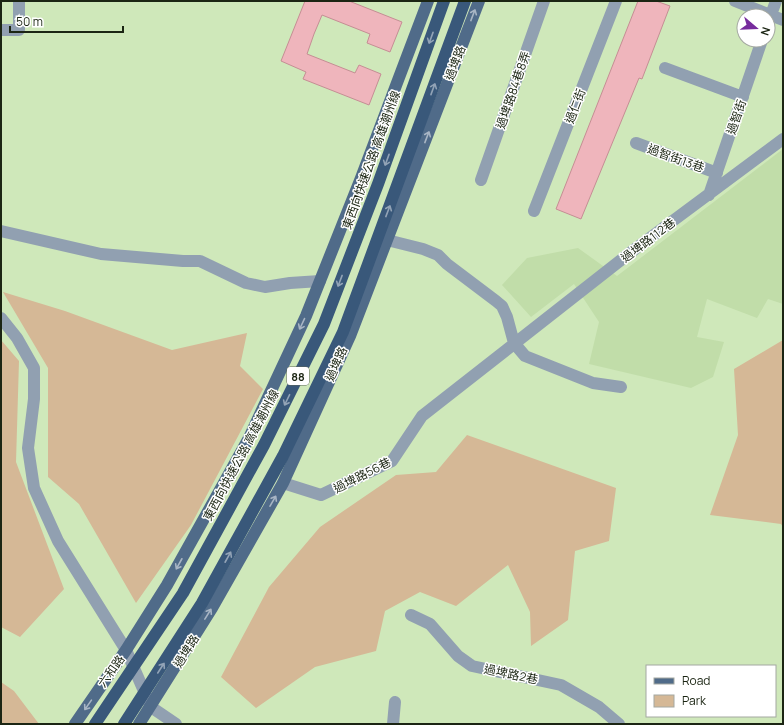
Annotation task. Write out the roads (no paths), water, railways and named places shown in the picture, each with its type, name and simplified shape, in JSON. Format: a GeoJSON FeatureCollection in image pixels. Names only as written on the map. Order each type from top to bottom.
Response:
{"type":"FeatureCollection","features":[{"type":"Feature","properties":{"kind":"highway","name":"東西向快速公路 高雄潮州線"},"geometry":{"type":"LineString","coordinates":[[95,724],[183,593],[264,444],[324,324],[378,184],[444,1]]}},
{"type":"Feature","properties":{"kind":"highway","name":"88"},"geometry":{"type":"LineString","coordinates":[[124,724],[206,596],[283,456],[343,332],[465,1]]}},
{"type":"Feature","properties":{"kind":"main road"},"geometry":{"type":"LineString","coordinates":[[126,650],[167,585],[249,438],[306,316],[361,178],[428,1]]}},
{"type":"Feature","properties":{"kind":"main road","name":"過埤路"},"geometry":{"type":"LineString","coordinates":[[151,707],[212,608],[283,483],[350,336],[479,1]]}},
{"type":"Feature","properties":{"kind":"main road","name":"六和路"},"geometry":{"type":"LineString","coordinates":[[75,724],[126,650]]}},
{"type":"Feature","properties":{"kind":"main road"},"geometry":{"type":"LineString","coordinates":[[139,724],[151,707]]}},
{"type":"Feature","properties":{"kind":"street"},"geometry":{"type":"LineString","coordinates":[[1,30],[19,30],[19,1]]}},
{"type":"Feature","properties":{"kind":"street","name":"過埤路84巷8弄"},"geometry":{"type":"LineString","coordinates":[[481,180],[544,1]]}},
{"type":"Feature","properties":{"kind":"street","name":"過仁街"},"geometry":{"type":"LineString","coordinates":[[534,211],[616,1]]}},
{"type":"Feature","properties":{"kind":"street"},"geometry":{"type":"LineString","coordinates":[[735,1],[748,8]]}},
{"type":"Feature","properties":{"kind":"street","name":"過智街"},"geometry":{"type":"LineString","coordinates":[[709,195],[759,48]]}},
{"type":"Feature","properties":{"kind":"street"},"geometry":{"type":"LineString","coordinates":[[665,68],[743,97]]}},
{"type":"Feature","properties":{"kind":"street","name":"過埤路112巷"},"geometry":{"type":"LineString","coordinates":[[514,343],[635,248],[709,195],[783,139]]}},
{"type":"Feature","properties":{"kind":"street","name":"過智街13巷"},"geometry":{"type":"LineString","coordinates":[[636,144],[716,173]]}},
{"type":"Feature","properties":{"kind":"street"},"geometry":{"type":"LineString","coordinates":[[1,231],[101,254],[183,262],[200,261],[246,283],[265,287],[320,281]]}},
{"type":"Feature","properties":{"kind":"street"},"geometry":{"type":"LineString","coordinates":[[387,240],[423,249],[438,255],[447,264],[502,306],[507,317],[514,343],[525,356],[593,383],[621,387]]}},
{"type":"Feature","properties":{"kind":"street"},"geometry":{"type":"LineString","coordinates":[[1,318],[17,338],[34,368],[34,399],[28,448],[34,488],[58,541],[126,650]]}},
{"type":"Feature","properties":{"kind":"street","name":"過埤路56巷"},"geometry":{"type":"LineString","coordinates":[[283,483],[321,495],[392,461],[422,416],[514,343]]}},
{"type":"Feature","properties":{"kind":"street","name":"過埤路2巷"},"geometry":{"type":"LineString","coordinates":[[411,615],[430,624],[458,656],[472,666],[561,685],[599,707],[619,724]]}},
{"type":"Feature","properties":{"kind":"street","name":"六和路"},"geometry":{"type":"LineString","coordinates":[[126,650],[151,707]]}},
{"type":"Feature","properties":{"kind":"street"},"geometry":{"type":"LineString","coordinates":[[393,724],[395,702]]}},
{"type":"Feature","properties":{"kind":"street"},"geometry":{"type":"LineString","coordinates":[[151,707],[176,724]]}}]}
